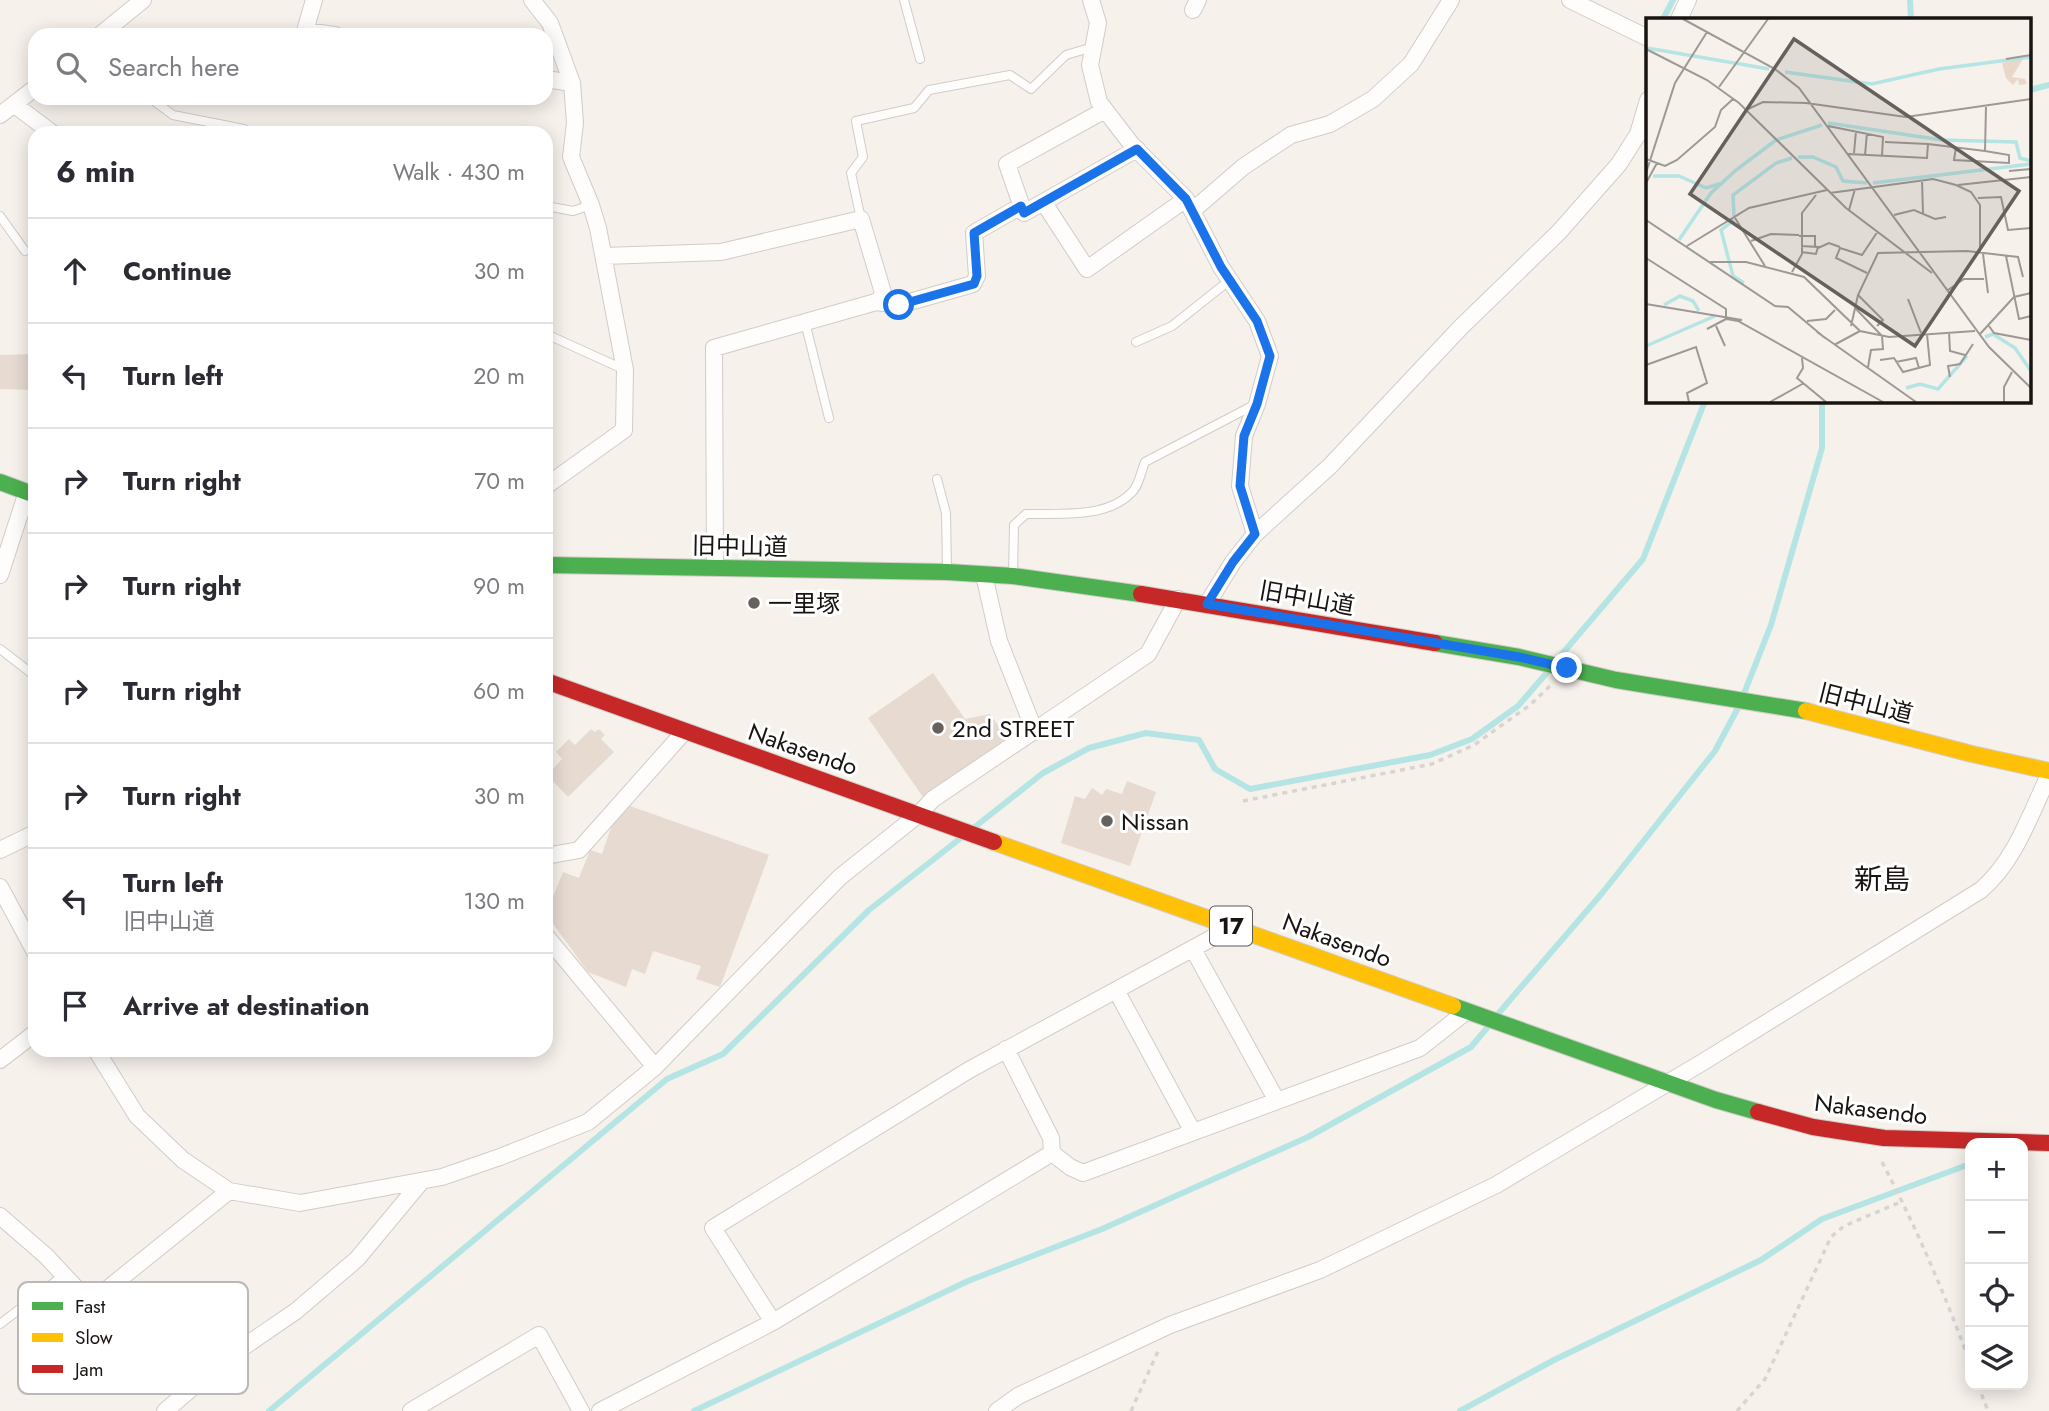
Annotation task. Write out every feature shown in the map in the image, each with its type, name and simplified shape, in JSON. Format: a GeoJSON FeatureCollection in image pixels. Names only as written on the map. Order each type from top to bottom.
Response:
{"type":"FeatureCollection","features":[{"type":"Feature","properties":{"kind":"main road"},"geometry":{"type":"LineString","coordinates":[[0,482],[28,492]]}},
{"type":"Feature","properties":{"kind":"main road","name":"旧中山道"},"geometry":{"type":"LineString","coordinates":[[553,565],[947,572],[1013,576],[1178,599],[1540,662],[1616,680],[1804,710],[2049,773]]}},
{"type":"Feature","properties":{"kind":"main road","name":"Nakasendo"},"geometry":{"type":"LineString","coordinates":[[553,684],[1667,1083],[1758,1113],[1813,1127],[1884,1138],[1965,1141]]}},
{"type":"Feature","properties":{"kind":"main road","name":"Nakasendo"},"geometry":{"type":"LineString","coordinates":[[2028,1143],[2047,1143]]}},
{"type":"Feature","properties":{"kind":"street"},"geometry":{"type":"LineString","coordinates":[[109,28],[143,0]]}},
{"type":"Feature","properties":{"kind":"street"},"geometry":{"type":"LineString","coordinates":[[306,28],[314,0]]}},
{"type":"Feature","properties":{"kind":"street"},"geometry":{"type":"LineString","coordinates":[[532,0],[552,28]]}},
{"type":"Feature","properties":{"kind":"street"},"geometry":{"type":"LineString","coordinates":[[1091,0],[1098,23],[1090,65],[1099,102],[1137,149],[1189,205],[1230,280],[1257,321],[1270,356],[1257,404],[1244,436],[1240,486],[1255,534]]}},
{"type":"Feature","properties":{"kind":"street"},"geometry":{"type":"LineString","coordinates":[[1044,203],[1087,269],[1189,205],[1291,135],[1330,124],[1373,99],[1411,64],[1451,0]]}},
{"type":"Feature","properties":{"kind":"street"},"geometry":{"type":"LineString","coordinates":[[1570,0],[1646,37]]}},
{"type":"Feature","properties":{"kind":"street"},"geometry":{"type":"LineString","coordinates":[[1679,18],[1688,0]]}},
{"type":"Feature","properties":{"kind":"street"},"geometry":{"type":"LineString","coordinates":[[553,31],[572,83],[575,123],[572,158],[591,205],[604,257],[625,370],[624,430],[553,481]]}},
{"type":"Feature","properties":{"kind":"street"},"geometry":{"type":"LineString","coordinates":[[553,80],[572,83]]}},
{"type":"Feature","properties":{"kind":"street"},"geometry":{"type":"LineString","coordinates":[[0,115],[28,94]]}},
{"type":"Feature","properties":{"kind":"street"},"geometry":{"type":"LineString","coordinates":[[15,105],[43,126]]}},
{"type":"Feature","properties":{"kind":"street"},"geometry":{"type":"LineString","coordinates":[[1207,604],[1233,562],[1255,534],[1330,466],[1461,327],[1559,232],[1619,164],[1638,134],[1646,107]]}},
{"type":"Feature","properties":{"kind":"street"},"geometry":{"type":"LineString","coordinates":[[1105,110],[1007,163],[1024,213],[1137,149]]}},
{"type":"Feature","properties":{"kind":"street"},"geometry":{"type":"LineString","coordinates":[[876,302],[899,305],[974,284],[977,276],[974,233],[1021,206]]}},
{"type":"Feature","properties":{"kind":"street"},"geometry":{"type":"LineString","coordinates":[[604,257],[722,252],[861,219],[884,296],[876,302],[714,348],[715,568]]}},
{"type":"Feature","properties":{"kind":"street"},"geometry":{"type":"LineString","coordinates":[[0,575],[28,501]]}},
{"type":"Feature","properties":{"kind":"street"},"geometry":{"type":"LineString","coordinates":[[984,575],[999,641],[1035,732]]}},
{"type":"Feature","properties":{"kind":"street"},"geometry":{"type":"LineString","coordinates":[[100,1057],[136,1116],[183,1160],[229,1191],[300,1203],[421,1182],[500,1157],[588,1122],[655,1067],[840,877],[919,814],[933,799],[1148,654],[1178,599]]}},
{"type":"Feature","properties":{"kind":"street"},"geometry":{"type":"LineString","coordinates":[[553,855],[579,850],[684,732]]}},
{"type":"Feature","properties":{"kind":"street"},"geometry":{"type":"LineString","coordinates":[[997,1411],[1018,1396],[1170,1325],[1320,1270],[1496,1185],[1667,1083],[1980,890],[1997,876],[2013,850],[2049,773]]}},
{"type":"Feature","properties":{"kind":"street"},"geometry":{"type":"LineString","coordinates":[[0,850],[28,836]]}},
{"type":"Feature","properties":{"kind":"street"},"geometry":{"type":"LineString","coordinates":[[0,887],[28,939]]}},
{"type":"Feature","properties":{"kind":"street"},"geometry":{"type":"LineString","coordinates":[[773,1322],[713,1228],[1006,1049],[1212,938],[1226,923]]}},
{"type":"Feature","properties":{"kind":"street"},"geometry":{"type":"LineString","coordinates":[[553,944],[655,1067]]}},
{"type":"Feature","properties":{"kind":"street"},"geometry":{"type":"LineString","coordinates":[[1193,949],[1277,1101]]}},
{"type":"Feature","properties":{"kind":"street"},"geometry":{"type":"LineString","coordinates":[[1116,990],[1193,1132]]}},
{"type":"Feature","properties":{"kind":"street"},"geometry":{"type":"LineString","coordinates":[[1006,1049],[1051,1138],[1052,1153],[1083,1173],[1420,1048],[1474,1013]]}},
{"type":"Feature","properties":{"kind":"street"},"geometry":{"type":"LineString","coordinates":[[1,1060],[28,1039]]}},
{"type":"Feature","properties":{"kind":"street"},"geometry":{"type":"LineString","coordinates":[[600,1411],[773,1322],[1052,1153]]}},
{"type":"Feature","properties":{"kind":"street"},"geometry":{"type":"LineString","coordinates":[[248,1344],[296,1311],[357,1259],[421,1182]]}},
{"type":"Feature","properties":{"kind":"street"},"geometry":{"type":"LineString","coordinates":[[115,1282],[229,1191]]}},
{"type":"Feature","properties":{"kind":"street"},"geometry":{"type":"LineString","coordinates":[[0,1216],[46,1256],[70,1282]]}},
{"type":"Feature","properties":{"kind":"street"},"geometry":{"type":"LineString","coordinates":[[411,1411],[539,1335],[580,1411]]}},
{"type":"Feature","properties":{"kind":"street"},"geometry":{"type":"LineString","coordinates":[[165,1411],[185,1394]]}},
{"type":"Feature","properties":{"kind":"lane"},"geometry":{"type":"LineString","coordinates":[[904,0],[920,59]]}},
{"type":"Feature","properties":{"kind":"lane"},"geometry":{"type":"LineString","coordinates":[[861,219],[851,173],[863,157],[856,121],[914,108],[929,90],[1010,75],[1031,89],[1066,55],[1093,47]]}},
{"type":"Feature","properties":{"kind":"lane"},"geometry":{"type":"LineString","coordinates":[[159,105],[173,115],[229,126]]}},
{"type":"Feature","properties":{"kind":"lane"},"geometry":{"type":"LineString","coordinates":[[553,208],[573,212],[591,205]]}},
{"type":"Feature","properties":{"kind":"lane"},"geometry":{"type":"LineString","coordinates":[[0,216],[25,251]]}},
{"type":"Feature","properties":{"kind":"lane"},"geometry":{"type":"LineString","coordinates":[[1136,342],[1172,326],[1230,280]]}},
{"type":"Feature","properties":{"kind":"lane"},"geometry":{"type":"LineString","coordinates":[[805,321],[829,418]]}},
{"type":"Feature","properties":{"kind":"lane"},"geometry":{"type":"LineString","coordinates":[[553,337],[625,370]]}},
{"type":"Feature","properties":{"kind":"lane"},"geometry":{"type":"LineString","coordinates":[[1013,576],[1014,525],[1026,514],[1076,513],[1111,508],[1134,491],[1145,462],[1257,404]]}},
{"type":"Feature","properties":{"kind":"lane"},"geometry":{"type":"LineString","coordinates":[[937,478],[946,513],[947,572]]}},
{"type":"Feature","properties":{"kind":"lane"},"geometry":{"type":"LineString","coordinates":[[0,649],[28,671]]}},
{"type":"Feature","properties":{"kind":"lane"},"geometry":{"type":"LineString","coordinates":[[55,1282],[64,1275]]}},
{"type":"Feature","properties":{"kind":"lane"},"geometry":{"type":"LineString","coordinates":[[0,1324],[18,1310]]}},
{"type":"Feature","properties":{"kind":"path"},"geometry":{"type":"LineString","coordinates":[[1243,801],[1432,764],[1474,746],[1530,705],[1567,668]]}},
{"type":"Feature","properties":{"kind":"path"},"geometry":{"type":"LineString","coordinates":[[1868,1135],[1949,1304],[1965,1349]]}},
{"type":"Feature","properties":{"kind":"path"},"geometry":{"type":"LineString","coordinates":[[1737,1411],[1765,1379],[1831,1237],[1844,1226],[1902,1202]]}},
{"type":"Feature","properties":{"kind":"path"},"geometry":{"type":"LineString","coordinates":[[1131,1411],[1170,1325]]}},
{"type":"Feature","properties":{"kind":"path"},"geometry":{"type":"LineString","coordinates":[[1980,1390],[1987,1411]]}},
{"type":"Feature","properties":{"kind":"building"},"geometry":{"type":"Polygon","coordinates":[[[28,354],[28,390],[0,389],[0,355],[28,354]]]}},
{"type":"Feature","properties":{"kind":"building","name":"2nd STREET"},"geometry":{"type":"Polygon","coordinates":[[[933,673],[965,719],[990,714],[1007,738],[923,797],[868,718],[933,673]]]}},
{"type":"Feature","properties":{"kind":"building"},"geometry":{"type":"Polygon","coordinates":[[[591,729],[595,732],[599,729],[605,735],[601,739],[614,752],[568,797],[553,781],[553,769],[562,759],[556,752],[569,739],[575,745],[591,729]]]}},
{"type":"Feature","properties":{"kind":"building","name":"Nissan"},"geometry":{"type":"Polygon","coordinates":[[[1127,781],[1156,792],[1130,866],[1061,843],[1075,796],[1085,799],[1092,788],[1102,795],[1106,789],[1122,794],[1127,781]]]}},
{"type":"Feature","properties":{"kind":"building"},"geometry":{"type":"Polygon","coordinates":[[[627,805],[769,855],[720,987],[696,979],[701,966],[653,951],[645,974],[632,969],[626,987],[588,972],[553,924],[553,897],[563,872],[579,878],[590,850],[602,854],[614,819],[627,805]]]}},
{"type":"Feature","properties":{"kind":"waterway"},"geometry":{"type":"LineString","coordinates":[[1664,18],[1673,0]]}},
{"type":"Feature","properties":{"kind":"waterway"},"geometry":{"type":"LineString","coordinates":[[1910,0],[1911,18]]}},
{"type":"Feature","properties":{"kind":"waterway"},"geometry":{"type":"LineString","coordinates":[[2032,89],[2049,85]]}},
{"type":"Feature","properties":{"kind":"waterway"},"geometry":{"type":"LineString","coordinates":[[1557,660],[1643,559],[1705,402]]}},
{"type":"Feature","properties":{"kind":"waterway"},"geometry":{"type":"LineString","coordinates":[[1743,696],[1771,625],[1822,448],[1824,402]]}},
{"type":"Feature","properties":{"kind":"waterway"},"geometry":{"type":"LineString","coordinates":[[976,826],[1043,773],[1089,748],[1146,733],[1199,740],[1215,769],[1250,789],[1430,755],[1472,739],[1518,706],[1550,669]]}},
{"type":"Feature","properties":{"kind":"waterway"},"geometry":{"type":"LineString","coordinates":[[1498,1014],[1603,892],[1715,751],[1739,706]]}},
{"type":"Feature","properties":{"kind":"waterway"},"geometry":{"type":"LineString","coordinates":[[269,1411],[667,1079],[723,1054],[869,910],[962,837]]}},
{"type":"Feature","properties":{"kind":"waterway"},"geometry":{"type":"LineString","coordinates":[[694,1411],[968,1281],[1102,1229],[1308,1137],[1471,1047],[1487,1028]]}},
{"type":"Feature","properties":{"kind":"waterway"},"geometry":{"type":"LineString","coordinates":[[1460,1411],[1554,1360],[1761,1260],[1822,1219],[1965,1166]]}},
{"type":"Feature","properties":{"kind":"traffic: fast"},"geometry":{"type":"LineString","coordinates":[[0,482],[28,492]]}},
{"type":"Feature","properties":{"kind":"traffic: fast"},"geometry":{"type":"LineString","coordinates":[[553,565],[947,572],[1013,576],[1141,594]]}},
{"type":"Feature","properties":{"kind":"traffic: fast"},"geometry":{"type":"LineString","coordinates":[[1435,643],[1519,657],[1616,680],[1806,711]]}},
{"type":"Feature","properties":{"kind":"traffic: fast"},"geometry":{"type":"LineString","coordinates":[[1453,1006],[1716,1100],[1758,1112]]}},
{"type":"Feature","properties":{"kind":"traffic: slow"},"geometry":{"type":"LineString","coordinates":[[1806,711],[2049,771]]}},
{"type":"Feature","properties":{"kind":"traffic: slow"},"geometry":{"type":"LineString","coordinates":[[994,842],[1453,1006]]}},
{"type":"Feature","properties":{"kind":"traffic: jam"},"geometry":{"type":"LineString","coordinates":[[1141,594],[1435,643]]}},
{"type":"Feature","properties":{"kind":"traffic: jam"},"geometry":{"type":"LineString","coordinates":[[553,684],[994,842]]}},
{"type":"Feature","properties":{"kind":"traffic: jam"},"geometry":{"type":"LineString","coordinates":[[1758,1112],[1813,1127],[1884,1138],[2049,1143]]}},
{"type":"Feature","properties":{"kind":"place","name":"一里塚"},"geometry":{"type":"Point","coordinates":[754,603]}},
{"type":"Feature","properties":{"kind":"place","name":"2nd STREET"},"geometry":{"type":"Point","coordinates":[938,728]}},
{"type":"Feature","properties":{"kind":"place","name":"Nissan"},"geometry":{"type":"Point","coordinates":[1107,821]}},
{"type":"Feature","properties":{"kind":"district","name":"新島"},"geometry":{"type":"Point","coordinates":[1882,879]}},
{"type":"Feature","properties":{"kind":"route"},"geometry":{"type":"LineString","coordinates":[[899,305],[974,284],[977,276],[974,233],[1021,206],[1024,213],[1044,203],[1137,149],[1186,199],[1221,267],[1257,321],[1270,356],[1257,404],[1244,436],[1240,486],[1255,534],[1233,562],[1207,604],[1519,657],[1567,668]]}}]}
